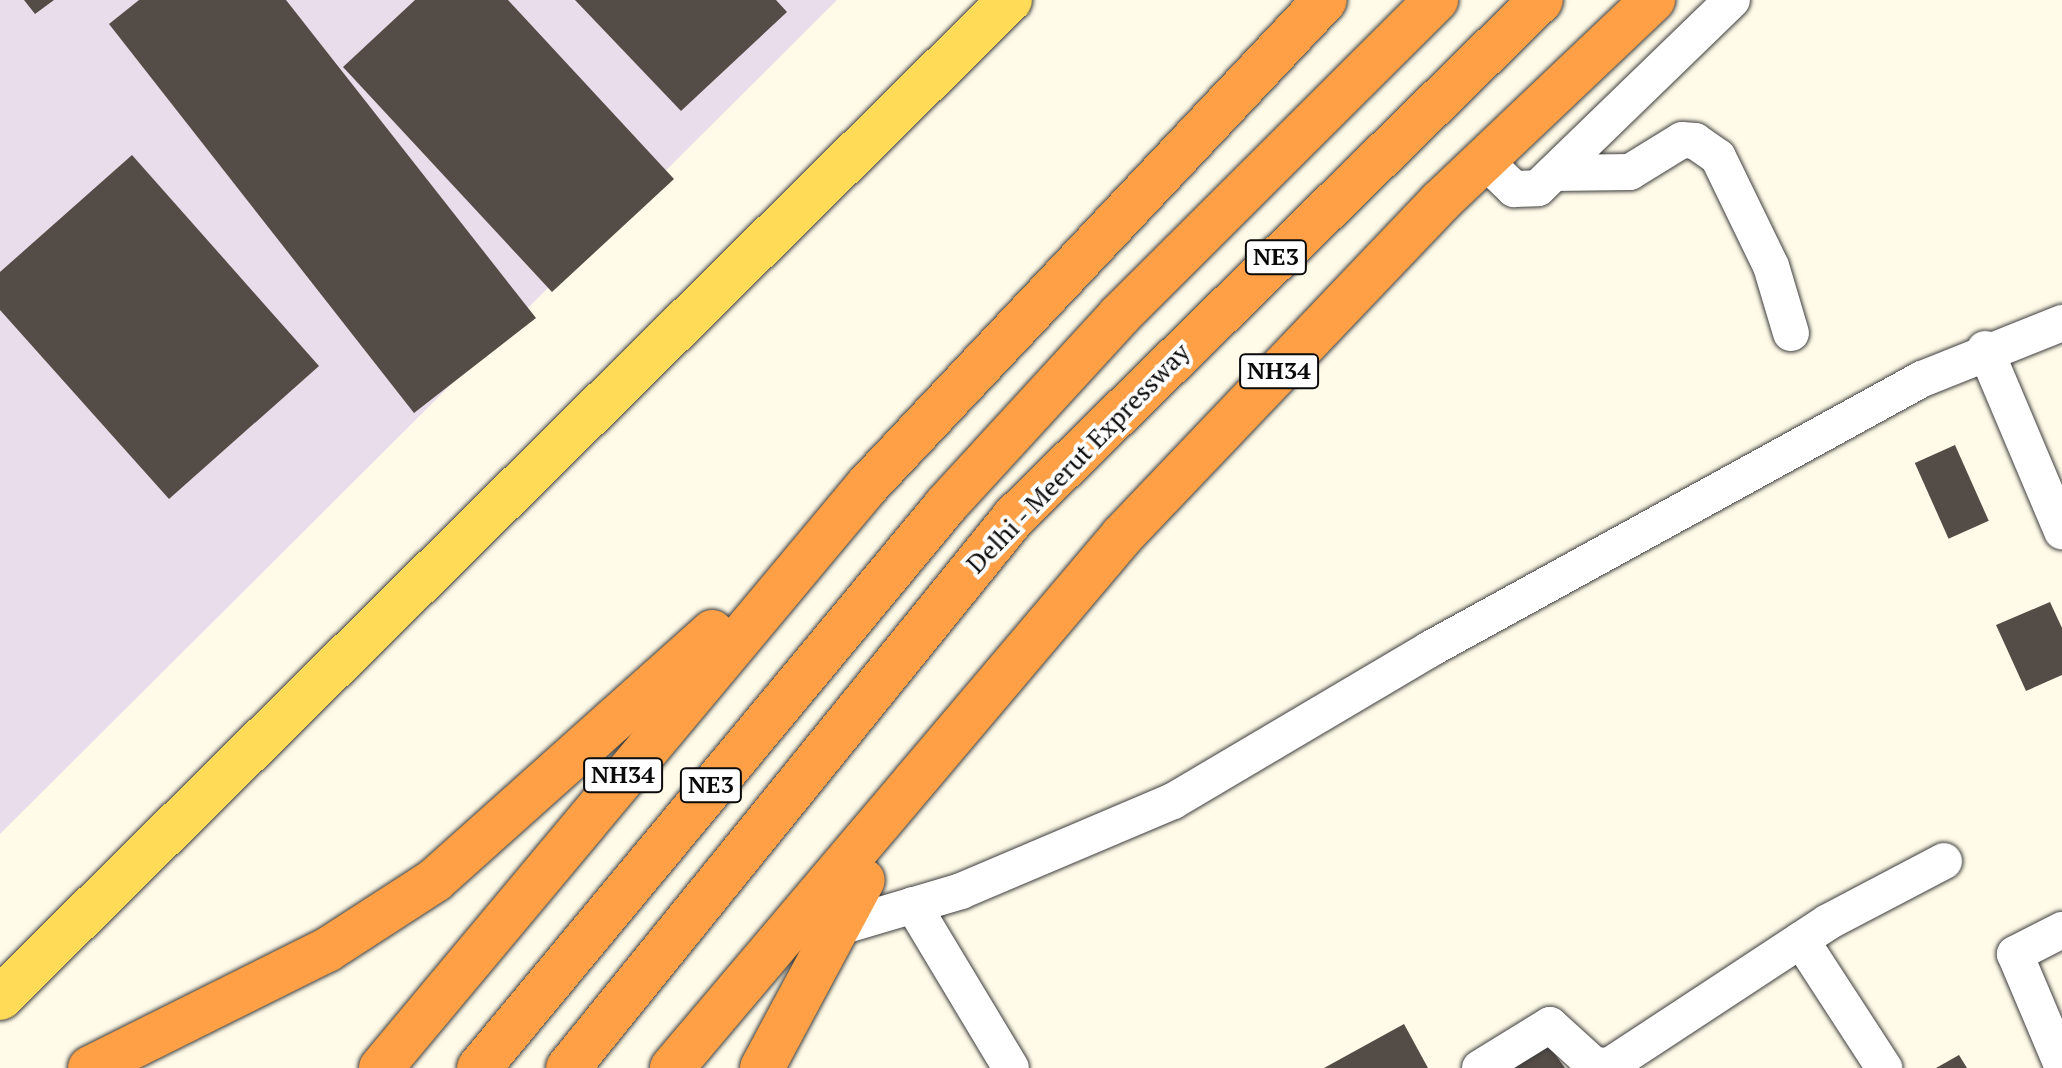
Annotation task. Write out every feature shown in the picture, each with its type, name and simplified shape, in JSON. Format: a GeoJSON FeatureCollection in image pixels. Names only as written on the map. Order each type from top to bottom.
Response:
{"type":"FeatureCollection","features":[{"type":"Feature","properties":{"kind":"highway","name":"NH34"},"geometry":{"type":"LineString","coordinates":[[381,1068],[868,485],[1325,0]]}},
{"type":"Feature","properties":{"kind":"highway","name":"NE3"},"geometry":{"type":"LineString","coordinates":[[479,1068],[946,505],[1119,316],[1436,0]]}},
{"type":"Feature","properties":{"kind":"highway","name":"Delhi - Meerut Expressway"},"geometry":{"type":"LineString","coordinates":[[568,1068],[1014,517],[1541,0]]}},
{"type":"Feature","properties":{"kind":"highway","name":"NH34"},"geometry":{"type":"LineString","coordinates":[[762,1068],[833,929],[933,768],[1122,536],[1484,160],[1653,0]]}},
{"type":"Feature","properties":{"kind":"highway"},"geometry":{"type":"LineString","coordinates":[[90,1068],[327,950],[435,880],[571,764],[868,485]]}},
{"type":"Feature","properties":{"kind":"highway"},"geometry":{"type":"LineString","coordinates":[[672,1068],[933,768]]}},
{"type":"Feature","properties":{"kind":"main road"},"geometry":{"type":"LineString","coordinates":[[0,998],[1010,0]]}},
{"type":"Feature","properties":{"kind":"street"},"geometry":{"type":"LineString","coordinates":[[1484,160],[1526,192],[1554,173],[1732,0]]}},
{"type":"Feature","properties":{"kind":"street"},"geometry":{"type":"LineString","coordinates":[[1554,173],[1630,172],[1682,140],[1695,141],[1718,157],[1771,266],[1791,333]]}},
{"type":"Feature","properties":{"kind":"street"},"geometry":{"type":"LineString","coordinates":[[833,929],[913,905],[1077,847],[1173,801],[1430,649],[1985,349],[2062,323]]}},
{"type":"Feature","properties":{"kind":"street"},"geometry":{"type":"LineString","coordinates":[[1985,349],[2048,461],[2062,531]]}},
{"type":"Feature","properties":{"kind":"street"},"geometry":{"type":"LineString","coordinates":[[1480,1068],[1550,1025],[1594,1065],[1609,1066],[1801,940],[1944,861]]}},
{"type":"Feature","properties":{"kind":"street"},"geometry":{"type":"LineString","coordinates":[[913,905],[1011,1068]]}},
{"type":"Feature","properties":{"kind":"street"},"geometry":{"type":"LineString","coordinates":[[2062,930],[2015,954],[2062,1065]]}},
{"type":"Feature","properties":{"kind":"street"},"geometry":{"type":"LineString","coordinates":[[1801,940],[1884,1068]]}},
{"type":"Feature","properties":{"kind":"shaded area"},"geometry":{"type":"Polygon","coordinates":[[[0,0],[837,0],[0,834],[0,0]]]}},
{"type":"Feature","properties":{"kind":"building"},"geometry":{"type":"Polygon","coordinates":[[[24,0],[54,0],[35,14],[24,0]]]}},
{"type":"Feature","properties":{"kind":"building"},"geometry":{"type":"Polygon","coordinates":[[[139,0],[286,0],[536,318],[414,413],[109,24],[139,0]]]}},
{"type":"Feature","properties":{"kind":"building"},"geometry":{"type":"Polygon","coordinates":[[[415,0],[508,0],[674,179],[552,292],[343,67],[415,0]]]}},
{"type":"Feature","properties":{"kind":"building"},"geometry":{"type":"Polygon","coordinates":[[[575,0],[776,0],[787,12],[681,111],[575,0]]]}},
{"type":"Feature","properties":{"kind":"building"},"geometry":{"type":"Polygon","coordinates":[[[132,155],[319,366],[169,499],[0,310],[0,272],[132,155]]]}},
{"type":"Feature","properties":{"kind":"building"},"geometry":{"type":"Polygon","coordinates":[[[1955,445],[1989,521],[1949,539],[1915,463],[1955,445]]]}},
{"type":"Feature","properties":{"kind":"building"},"geometry":{"type":"Polygon","coordinates":[[[2050,602],[2062,628],[2062,675],[2026,691],[1996,625],[2050,602]]]}},
{"type":"Feature","properties":{"kind":"building"},"geometry":{"type":"Polygon","coordinates":[[[1404,1024],[1428,1068],[1324,1068],[1404,1024]]]}},
{"type":"Feature","properties":{"kind":"building"},"geometry":{"type":"Polygon","coordinates":[[[1544,1039],[1565,1068],[1501,1068],[1544,1039]]]}},
{"type":"Feature","properties":{"kind":"building"},"geometry":{"type":"Polygon","coordinates":[[[1959,1055],[1967,1068],[1936,1068],[1959,1055]]]}}]}
